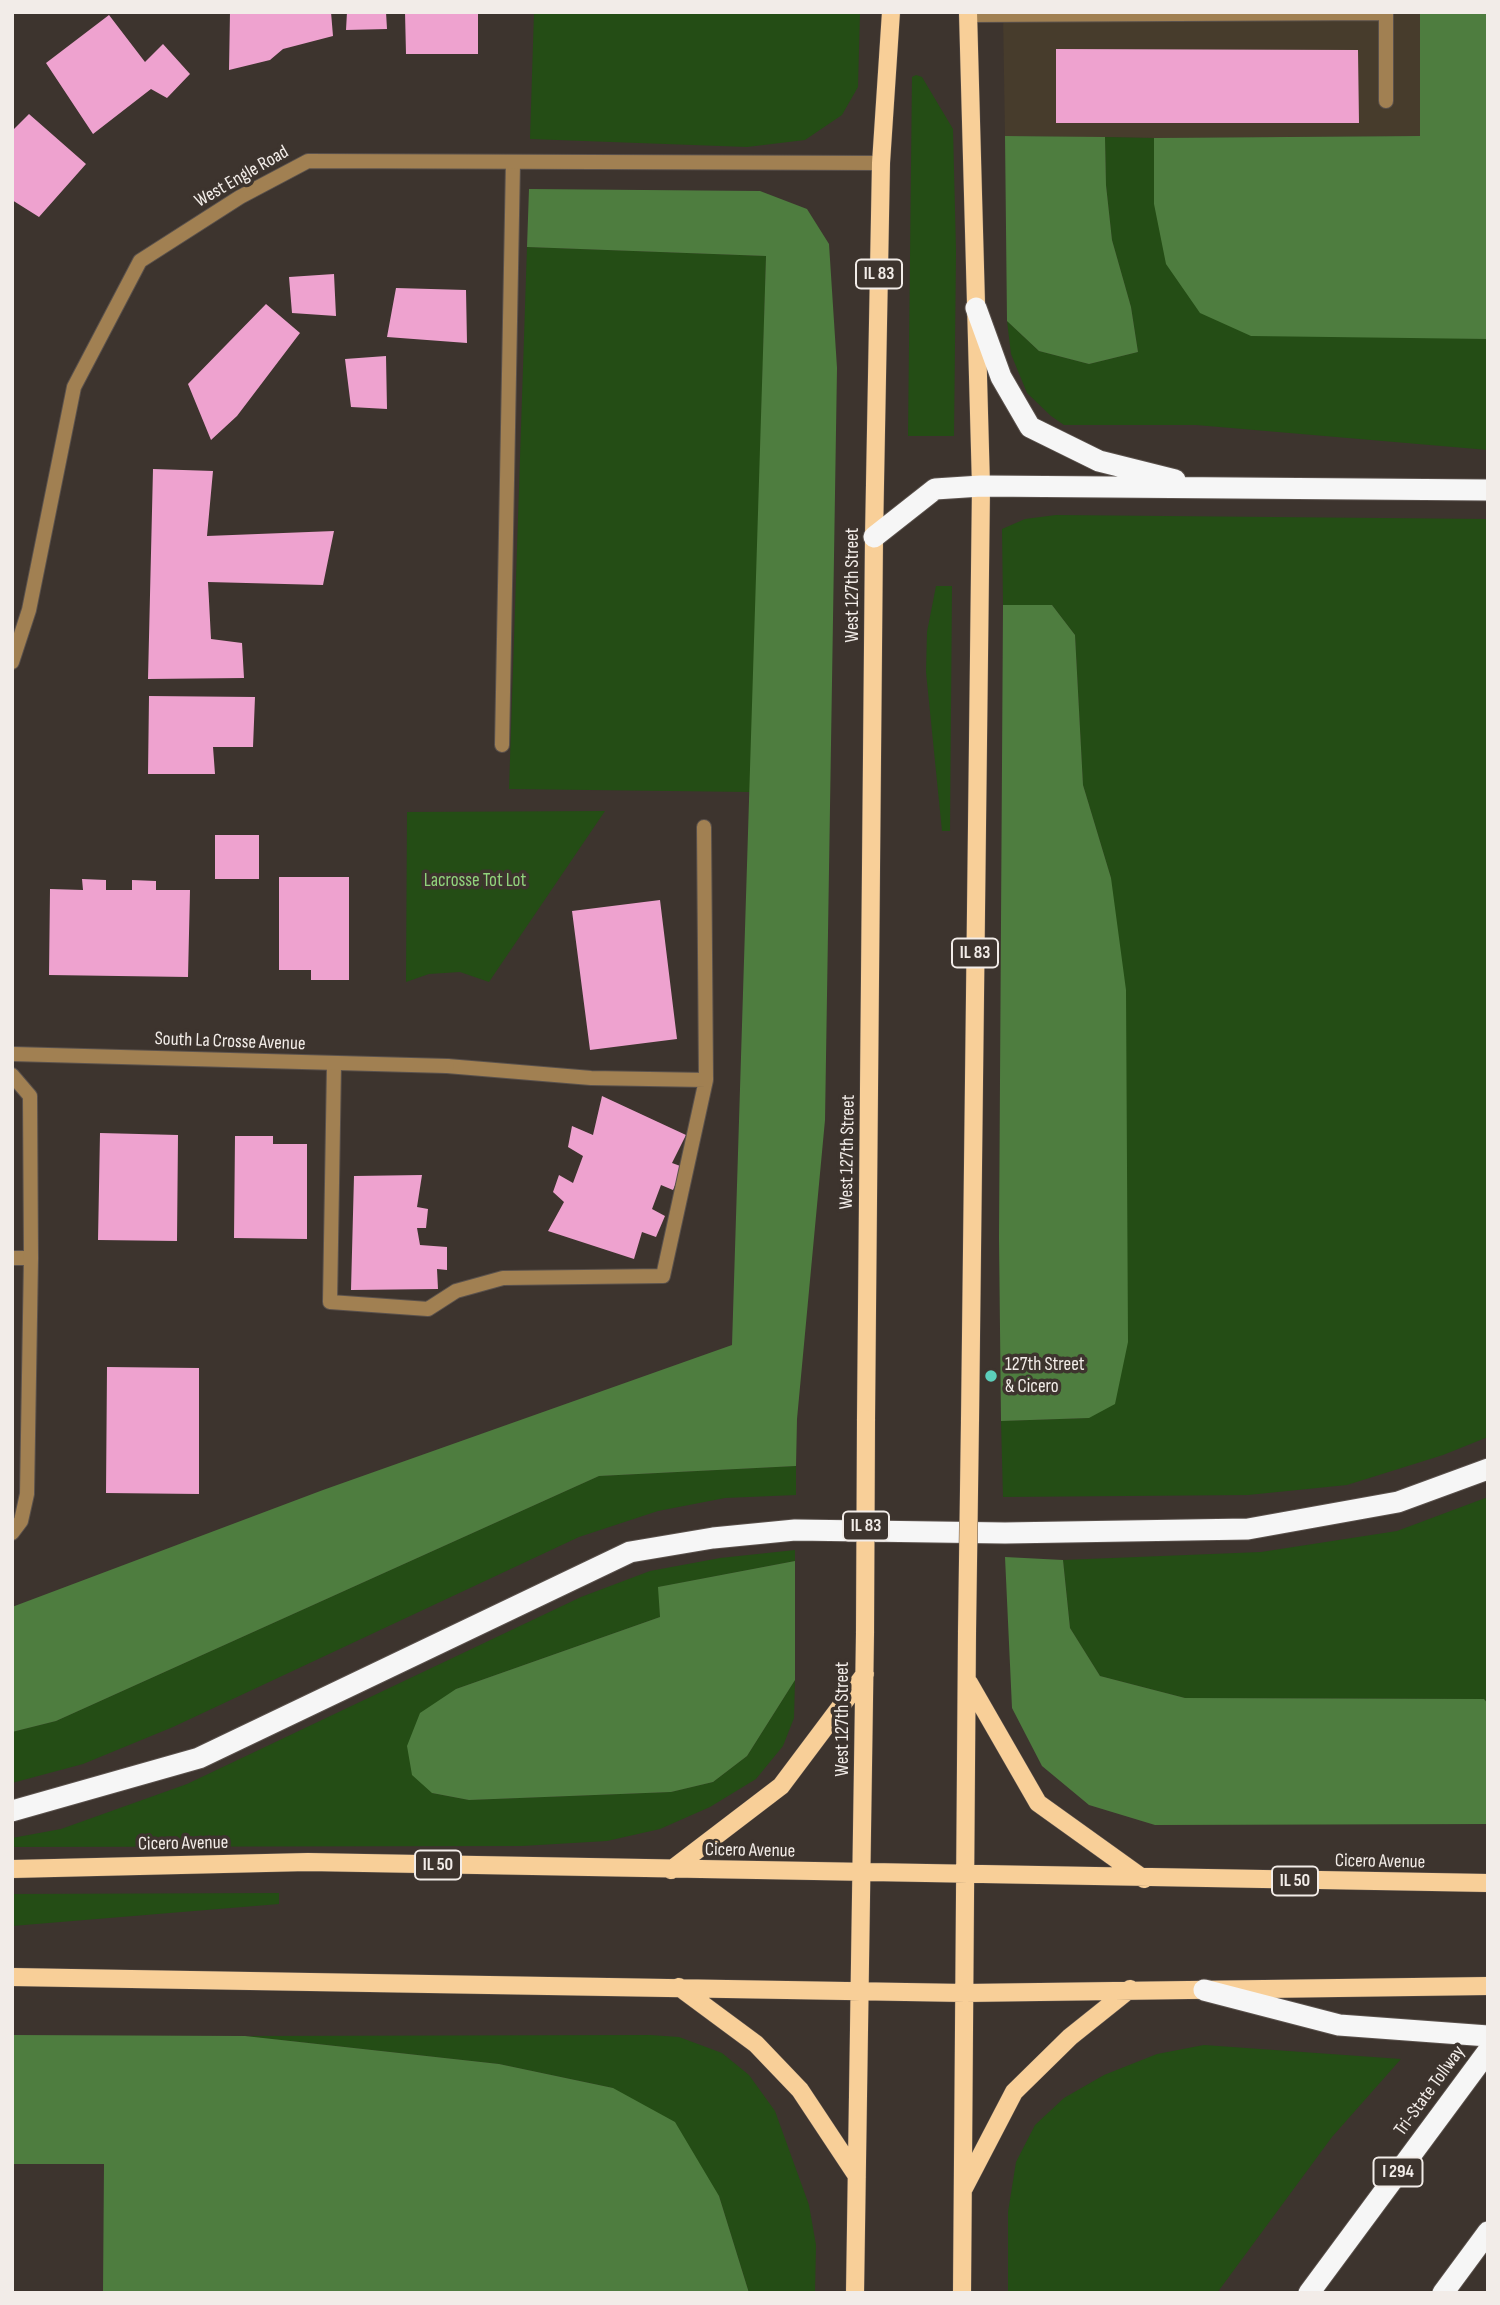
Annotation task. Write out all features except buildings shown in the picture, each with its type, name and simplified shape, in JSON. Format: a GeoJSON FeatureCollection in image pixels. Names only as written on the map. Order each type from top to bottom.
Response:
{"type":"FeatureCollection","features":[{"type":"Feature","properties":{"kind":"highway"},"geometry":{"type":"LineString","coordinates":[[976,308],[1002,377],[1030,427],[1099,461],[1208,488]]}},
{"type":"Feature","properties":{"kind":"highway"},"geometry":{"type":"LineString","coordinates":[[874,537],[935,489],[981,486],[1488,490]]}},
{"type":"Feature","properties":{"kind":"highway"},"geometry":{"type":"LineString","coordinates":[[12,1811],[199,1758],[630,1552],[713,1538],[795,1530],[1005,1533],[1248,1529],[1398,1502],[1488,1469]]}},
{"type":"Feature","properties":{"kind":"highway"},"geometry":{"type":"LineString","coordinates":[[1204,1990],[1339,2025],[1488,2036]]}},
{"type":"Feature","properties":{"kind":"highway","name":"Tri-State Tollway"},"geometry":{"type":"LineString","coordinates":[[1309,2293],[1488,2051]]}},
{"type":"Feature","properties":{"kind":"highway"},"geometry":{"type":"LineString","coordinates":[[1443,2293],[1488,2232]]}},
{"type":"Feature","properties":{"kind":"main road","name":"West 127th Street"},"geometry":{"type":"LineString","coordinates":[[855,2293],[863,1874],[874,537],[881,163],[891,12]]}},
{"type":"Feature","properties":{"kind":"main road","name":"IL 83"},"geometry":{"type":"LineString","coordinates":[[965,1993],[981,486],[968,14]]}},
{"type":"Feature","properties":{"kind":"main road"},"geometry":{"type":"LineString","coordinates":[[671,1870],[781,1786],[865,1675]]}},
{"type":"Feature","properties":{"kind":"main road"},"geometry":{"type":"LineString","coordinates":[[969,1683],[1038,1803],[1144,1879]]}},
{"type":"Feature","properties":{"kind":"main road","name":"Cicero Avenue"},"geometry":{"type":"LineString","coordinates":[[12,1869],[308,1862],[967,1876],[1488,1883]]}},
{"type":"Feature","properties":{"kind":"main road"},"geometry":{"type":"LineString","coordinates":[[12,1978],[859,1989],[965,1993],[1488,1986]]}},
{"type":"Feature","properties":{"kind":"main road"},"geometry":{"type":"LineString","coordinates":[[679,1987],[756,2044],[800,2090],[857,2176]]}},
{"type":"Feature","properties":{"kind":"main road"},"geometry":{"type":"LineString","coordinates":[[963,2191],[1014,2092],[1070,2037],[1130,1989]]}},
{"type":"Feature","properties":{"kind":"main road"},"geometry":{"type":"LineString","coordinates":[[962,2293],[965,1993]]}},
{"type":"Feature","properties":{"kind":"street"},"geometry":{"type":"LineString","coordinates":[[968,14],[1386,13],[1387,102]]}},
{"type":"Feature","properties":{"kind":"street","name":"West Engle Road"},"geometry":{"type":"LineString","coordinates":[[12,662],[29,610],[74,387],[140,261],[240,197],[308,161],[881,163]]}},
{"type":"Feature","properties":{"kind":"street"},"geometry":{"type":"LineString","coordinates":[[502,745],[513,162]]}},
{"type":"Feature","properties":{"kind":"street"},"geometry":{"type":"LineString","coordinates":[[334,1065],[330,1302],[428,1309],[456,1291],[503,1278],[663,1276],[706,1080],[704,827]]}},
{"type":"Feature","properties":{"kind":"street","name":"South La Crosse Avenue"},"geometry":{"type":"LineString","coordinates":[[12,1054],[334,1065],[447,1066],[591,1078],[706,1080]]}},
{"type":"Feature","properties":{"kind":"street"},"geometry":{"type":"LineString","coordinates":[[12,1075],[30,1097],[31,1258],[27,1494],[21,1521],[12,1534]]}},
{"type":"Feature","properties":{"kind":"street"},"geometry":{"type":"LineString","coordinates":[[12,1258],[31,1258]]}},
{"type":"Feature","properties":{"kind":"shaded area"},"geometry":{"type":"Polygon","coordinates":[[[1003,12],[1420,12],[1420,136],[1005,136],[1003,12]]]}},
{"type":"Feature","properties":{"kind":"green space"},"geometry":{"type":"Polygon","coordinates":[[[534,12],[860,12],[858,87],[842,115],[805,140],[747,147],[530,139],[534,12]]]}},
{"type":"Feature","properties":{"kind":"green space"},"geometry":{"type":"Polygon","coordinates":[[[1420,12],[1488,12],[1488,339],[1251,336],[1200,313],[1166,264],[1154,204],[1154,138],[1420,136],[1420,12]]]}},
{"type":"Feature","properties":{"kind":"green space"},"geometry":{"type":"Polygon","coordinates":[[[912,77],[922,77],[953,129],[956,251],[954,436],[908,436],[912,77]]]}},
{"type":"Feature","properties":{"kind":"green space"},"geometry":{"type":"Polygon","coordinates":[[[1005,136],[1105,137],[1106,185],[1112,240],[1131,307],[1138,352],[1089,364],[1039,351],[1007,321],[1005,136]]]}},
{"type":"Feature","properties":{"kind":"green space"},"geometry":{"type":"Polygon","coordinates":[[[1105,137],[1154,138],[1154,204],[1427,337],[1488,339],[1488,450],[1196,425],[1064,425],[1051,416],[1027,393],[1011,354],[1007,321],[1039,351],[1089,364],[1138,352],[1131,307],[1112,240],[1106,185],[1105,137]]]}},
{"type":"Feature","properties":{"kind":"green space"},"geometry":{"type":"Polygon","coordinates":[[[529,189],[760,191],[807,209],[829,244],[837,368],[825,1120],[797,1419],[796,1466],[599,1476],[56,1721],[12,1732],[12,1607],[323,1490],[732,1345],[766,256],[527,247],[529,189]]]}},
{"type":"Feature","properties":{"kind":"green space"},"geometry":{"type":"Polygon","coordinates":[[[527,247],[766,256],[751,792],[509,789],[527,247]]]}},
{"type":"Feature","properties":{"kind":"green space"},"geometry":{"type":"Polygon","coordinates":[[[1056,515],[1488,519],[1488,1437],[1443,1455],[1347,1485],[1248,1495],[1003,1497],[1001,1421],[1089,1418],[1111,878],[1083,785],[1075,635],[1052,605],[1003,605],[1002,529],[1025,519],[1056,515]]]}},
{"type":"Feature","properties":{"kind":"green space"},"geometry":{"type":"Polygon","coordinates":[[[936,586],[952,586],[950,831],[942,831],[926,672],[927,632],[936,586]]]}},
{"type":"Feature","properties":{"kind":"green space"},"geometry":{"type":"Polygon","coordinates":[[[1003,605],[1052,605],[1075,635],[1083,785],[1111,878],[1126,990],[1128,1342],[1115,1404],[1089,1418],[1001,1421],[999,1237],[1003,605]]]}},
{"type":"Feature","properties":{"kind":"green space","name":"Lacrosse Tot Lot"},"geometry":{"type":"Polygon","coordinates":[[[605,811],[489,982],[460,972],[429,974],[406,982],[407,812],[605,811]]]}},
{"type":"Feature","properties":{"kind":"green space"},"geometry":{"type":"Polygon","coordinates":[[[796,1466],[796,1495],[725,1498],[658,1511],[579,1537],[173,1727],[83,1764],[12,1783],[12,1732],[56,1721],[599,1476],[796,1466]]]}},
{"type":"Feature","properties":{"kind":"green space"},"geometry":{"type":"Polygon","coordinates":[[[1488,1497],[1488,1704],[1484,1699],[1185,1698],[1100,1676],[1070,1628],[1063,1560],[1261,1552],[1397,1531],[1488,1497]]]}},
{"type":"Feature","properties":{"kind":"green space"},"geometry":{"type":"Polygon","coordinates":[[[795,1550],[795,1561],[659,1587],[660,1617],[456,1689],[432,1793],[469,1800],[671,1792],[713,1782],[747,1756],[795,1680],[794,1718],[783,1746],[756,1779],[710,1807],[660,1829],[607,1841],[522,1846],[12,1847],[12,1838],[61,1829],[187,1784],[581,1597],[650,1571],[720,1558],[795,1550]]]}},
{"type":"Feature","properties":{"kind":"green space"},"geometry":{"type":"Polygon","coordinates":[[[1005,1557],[1063,1560],[1070,1628],[1100,1676],[1185,1698],[1484,1699],[1488,1704],[1488,1824],[1155,1825],[1089,1805],[1042,1766],[1012,1708],[1005,1557]]]}},
{"type":"Feature","properties":{"kind":"green space"},"geometry":{"type":"Polygon","coordinates":[[[795,1561],[795,1680],[747,1756],[713,1782],[671,1792],[469,1800],[432,1793],[412,1775],[407,1746],[420,1713],[456,1689],[660,1617],[658,1587],[795,1561]]]}},
{"type":"Feature","properties":{"kind":"green space"},"geometry":{"type":"Polygon","coordinates":[[[279,1893],[279,1904],[12,1926],[12,1894],[279,1893]]]}},
{"type":"Feature","properties":{"kind":"green space"},"geometry":{"type":"Polygon","coordinates":[[[12,2035],[245,2036],[499,2064],[613,2088],[675,2122],[719,2196],[749,2293],[103,2293],[104,2164],[12,2164],[12,2035]]]}},
{"type":"Feature","properties":{"kind":"green space"},"geometry":{"type":"Polygon","coordinates":[[[245,2036],[679,2037],[722,2053],[749,2075],[775,2111],[809,2205],[816,2245],[815,2293],[749,2293],[719,2196],[613,2088],[499,2064],[245,2036]]]}},
{"type":"Feature","properties":{"kind":"green space"},"geometry":{"type":"Polygon","coordinates":[[[1204,2045],[1401,2059],[1332,2137],[1217,2293],[1008,2293],[1008,2212],[1016,2162],[1035,2125],[1064,2098],[1104,2075],[1157,2054],[1204,2045]]]}},
{"type":"Feature","properties":{"kind":"place","name":"127th Street & Cicero"},"geometry":{"type":"Point","coordinates":[991,1376]}}]}
